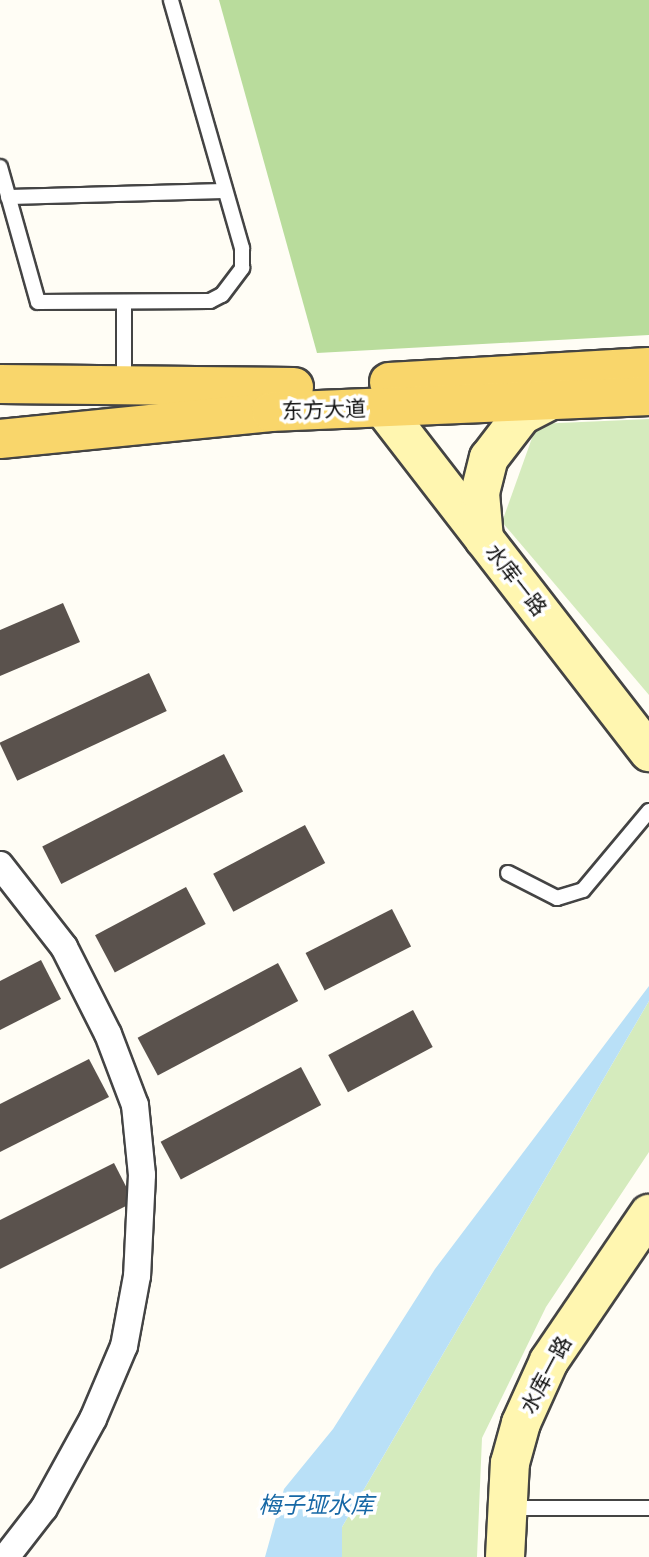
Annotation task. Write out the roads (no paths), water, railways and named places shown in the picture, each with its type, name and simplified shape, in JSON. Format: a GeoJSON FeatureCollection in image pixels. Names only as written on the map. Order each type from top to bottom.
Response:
{"type":"FeatureCollection","features":[{"type":"Feature","properties":{"kind":"main road","name":"东方大道"},"geometry":{"type":"LineString","coordinates":[[0,439],[268,400],[649,367]]}},
{"type":"Feature","properties":{"kind":"main road","name":"东方大道"},"geometry":{"type":"LineString","coordinates":[[0,384],[124,386],[383,408],[649,396]]}},
{"type":"Feature","properties":{"kind":"main road"},"geometry":{"type":"LineString","coordinates":[[0,400],[268,400]]}},
{"type":"Feature","properties":{"kind":"main road"},"geometry":{"type":"LineString","coordinates":[[0,419],[268,400]]}},
{"type":"Feature","properties":{"kind":"street"},"geometry":{"type":"LineString","coordinates":[[484,539],[480,493],[489,458],[522,415],[550,401]]}},
{"type":"Feature","properties":{"kind":"street","name":"水库一路"},"geometry":{"type":"LineString","coordinates":[[383,408],[649,752]]}},
{"type":"Feature","properties":{"kind":"street"},"geometry":{"type":"LineString","coordinates":[[0,865],[64,947],[108,1034],[135,1105],[142,1175],[137,1276],[124,1346],[93,1419],[44,1508],[6,1557]]}},
{"type":"Feature","properties":{"kind":"street","name":"水库一路"},"geometry":{"type":"LineString","coordinates":[[505,1557],[508,1508],[521,1423],[549,1361],[649,1214]]}},
{"type":"Feature","properties":{"kind":"lane"},"geometry":{"type":"LineString","coordinates":[[0,167],[38,302],[211,301],[236,280],[242,248],[171,0]]}},
{"type":"Feature","properties":{"kind":"lane"},"geometry":{"type":"LineString","coordinates":[[8,197],[225,191]]}},
{"type":"Feature","properties":{"kind":"lane"},"geometry":{"type":"LineString","coordinates":[[124,303],[124,386]]}},
{"type":"Feature","properties":{"kind":"lane"},"geometry":{"type":"LineString","coordinates":[[508,873],[557,898],[583,890],[649,811]]}},
{"type":"Feature","properties":{"kind":"lane"},"geometry":{"type":"LineString","coordinates":[[508,1508],[649,1508]]}},
{"type":"Feature","properties":{"kind":"water","name":"梅子垭水库"},"geometry":{"type":"Polygon","coordinates":[[[649,986],[649,1001],[342,1527],[342,1557],[265,1557],[284,1489],[333,1429],[435,1269],[649,986]]]}}]}
